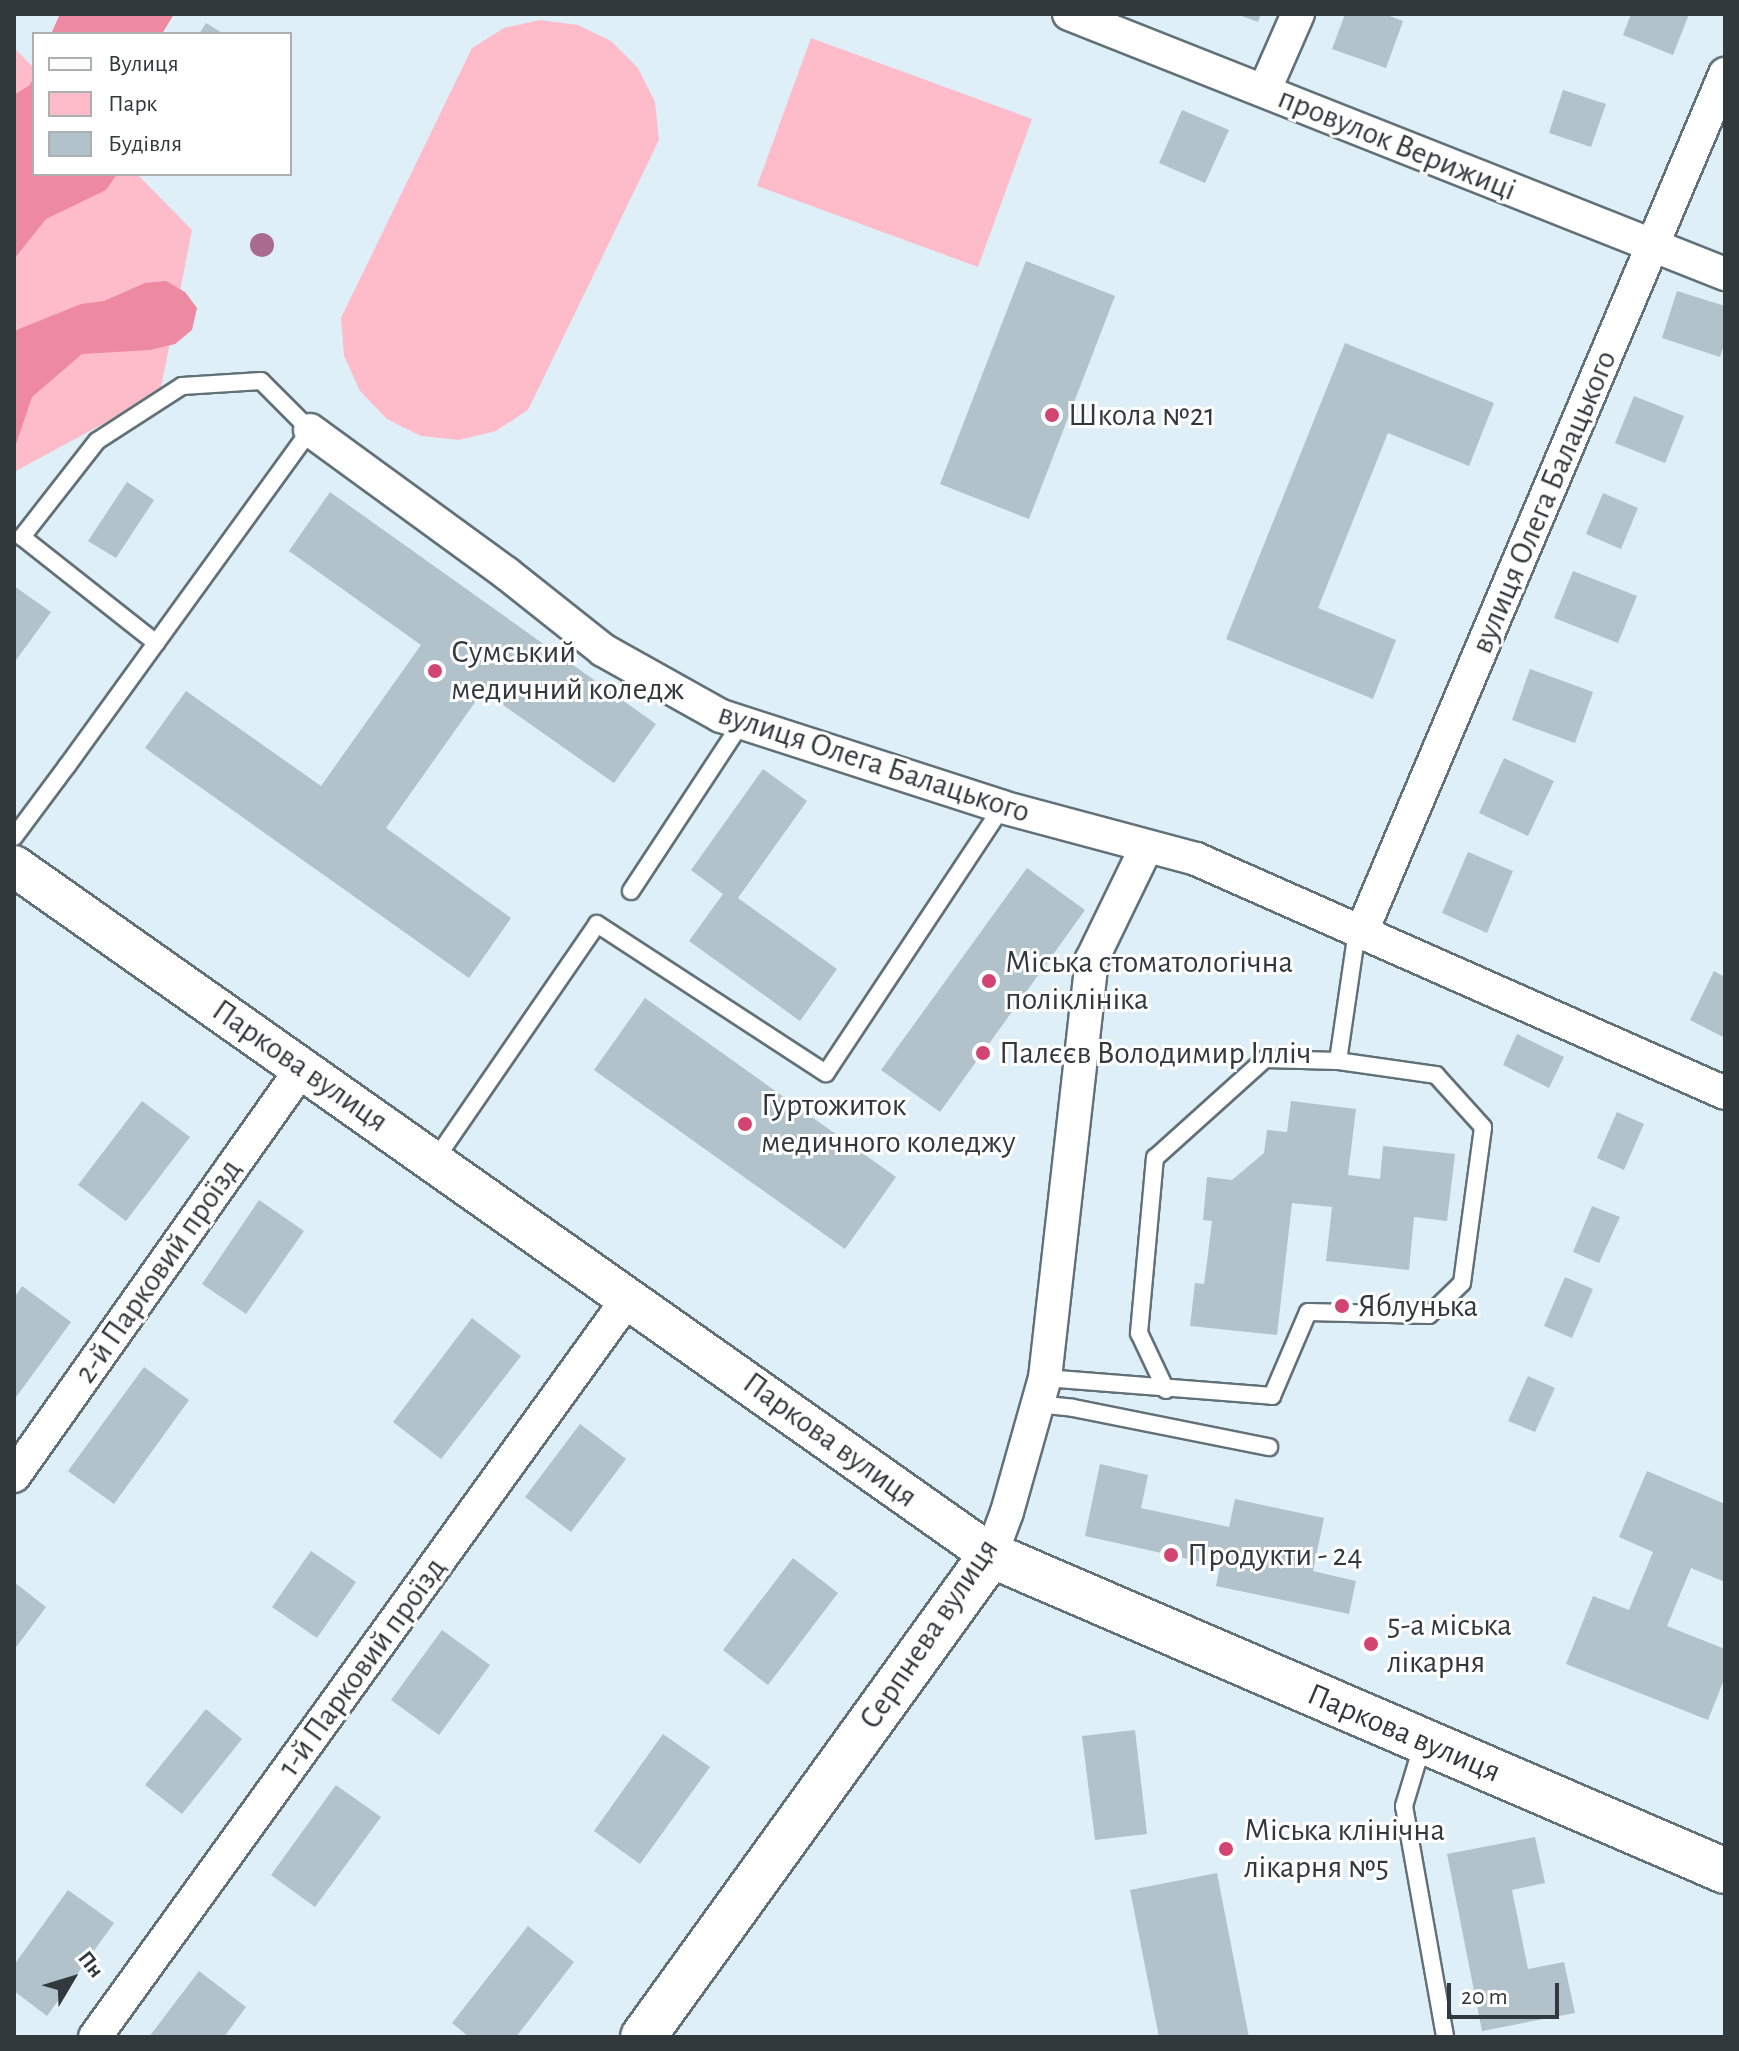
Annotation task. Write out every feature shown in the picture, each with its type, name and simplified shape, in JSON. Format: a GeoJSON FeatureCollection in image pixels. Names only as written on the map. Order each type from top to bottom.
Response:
{"type":"FeatureCollection","features":[{"type":"Feature","properties":{"kind":"main road","name":"Паркова вулиця"},"geometry":{"type":"LineString","coordinates":[[991,1555],[1725,1871]]}},
{"type":"Feature","properties":{"kind":"main road","name":"Серпнева вулиця"},"geometry":{"type":"LineString","coordinates":[[643,2037],[991,1555]]}},
{"type":"Feature","properties":{"kind":"street","name":"провулок Верижиці"},"geometry":{"type":"LineString","coordinates":[[1069,14],[1265,89],[1652,248],[1725,274]]}},
{"type":"Feature","properties":{"kind":"street"},"geometry":{"type":"LineString","coordinates":[[1265,89],[1298,14]]}},
{"type":"Feature","properties":{"kind":"street","name":"вулиця Олега Балацького"},"geometry":{"type":"LineString","coordinates":[[1362,931],[1725,74]]}},
{"type":"Feature","properties":{"kind":"street","name":"вулиця Олега Балацького"},"geometry":{"type":"LineString","coordinates":[[310,430],[506,573],[603,650],[721,716],[1002,807],[1196,859],[1725,1093]]}},
{"type":"Feature","properties":{"kind":"street","name":"Серпнева вулиця"},"geometry":{"type":"LineString","coordinates":[[991,1555],[1007,1512],[1041,1391],[1092,959],[1146,848]]}},
{"type":"Feature","properties":{"kind":"street","name":"Паркова вулиця"},"geometry":{"type":"LineString","coordinates":[[14,866],[991,1555]]}},
{"type":"Feature","properties":{"kind":"street","name":"2-й Парковий проїзд"},"geometry":{"type":"LineString","coordinates":[[14,1476],[303,1067]]}},
{"type":"Feature","properties":{"kind":"street","name":"1-й Парковий проїзд"},"geometry":{"type":"LineString","coordinates":[[95,2037],[629,1297]]}},
{"type":"Feature","properties":{"kind":"lane"},"geometry":{"type":"LineString","coordinates":[[14,837],[156,643],[310,430],[261,381],[182,386],[97,441],[22,537],[156,643]]}},
{"type":"Feature","properties":{"kind":"lane"},"geometry":{"type":"LineString","coordinates":[[631,891],[742,722]]}},
{"type":"Feature","properties":{"kind":"lane"},"geometry":{"type":"LineString","coordinates":[[435,1160],[597,924],[826,1073],[1002,807]]}},
{"type":"Feature","properties":{"kind":"lane"},"geometry":{"type":"LineString","coordinates":[[1338,1061],[1355,944],[1362,931]]}},
{"type":"Feature","properties":{"kind":"lane"},"geometry":{"type":"LineString","coordinates":[[1041,1391],[1166,1390],[1272,1396],[1308,1312],[1429,1315],[1462,1283],[1483,1127],[1436,1075],[1338,1061],[1265,1059],[1155,1158],[1139,1333],[1166,1390]]}},
{"type":"Feature","properties":{"kind":"lane"},"geometry":{"type":"LineString","coordinates":[[1041,1391],[1073,1408],[1269,1447]]}},
{"type":"Feature","properties":{"kind":"lane"},"geometry":{"type":"LineString","coordinates":[[1424,1741],[1404,1806],[1445,2037]]}},
{"type":"Feature","properties":{"kind":"green space"},"geometry":{"type":"Polygon","coordinates":[[[540,20],[578,25],[611,41],[638,68],[655,102],[659,140],[528,410],[496,431],[459,440],[421,436],[387,419],[360,391],[344,356],[341,318],[472,48],[504,28],[540,20]]]}},
{"type":"Feature","properties":{"kind":"green space"},"geometry":{"type":"Polygon","coordinates":[[[811,38],[1032,119],[978,267],[757,186],[811,38]]]}},
{"type":"Feature","properties":{"kind":"green space"},"geometry":{"type":"Polygon","coordinates":[[[14,48],[32,66],[32,176],[139,176],[192,230],[160,393],[14,472],[14,48]]]}},
{"type":"Feature","properties":{"kind":"shaded area"},"geometry":{"type":"Polygon","coordinates":[[[60,14],[174,14],[163,32],[52,32],[60,14]]]}},
{"type":"Feature","properties":{"kind":"shaded area"},"geometry":{"type":"Polygon","coordinates":[[[32,80],[32,176],[116,176],[106,190],[46,219],[14,259],[14,95],[32,80]]]}},
{"type":"Feature","properties":{"kind":"shaded area"},"geometry":{"type":"Polygon","coordinates":[[[166,281],[185,292],[197,308],[192,330],[175,344],[150,350],[82,354],[32,397],[14,450],[14,331],[81,304],[104,301],[145,283],[166,281]]]}},
{"type":"Feature","properties":{"kind":"building"},"geometry":{"type":"Polygon","coordinates":[[[1236,14],[1261,14],[1258,22],[1236,14]]]}},
{"type":"Feature","properties":{"kind":"building"},"geometry":{"type":"Polygon","coordinates":[[[1345,14],[1384,14],[1403,21],[1386,68],[1332,49],[1345,14]]]}},
{"type":"Feature","properties":{"kind":"building"},"geometry":{"type":"Polygon","coordinates":[[[1631,14],[1689,14],[1673,55],[1623,35],[1631,14]]]}},
{"type":"Feature","properties":{"kind":"building"},"geometry":{"type":"Polygon","coordinates":[[[206,23],[221,32],[200,32],[206,23]]]}},
{"type":"Feature","properties":{"kind":"building"},"geometry":{"type":"Polygon","coordinates":[[[1563,90],[1606,104],[1591,147],[1549,133],[1563,90]]]}},
{"type":"Feature","properties":{"kind":"building"},"geometry":{"type":"Polygon","coordinates":[[[1182,110],[1229,130],[1205,183],[1159,163],[1182,110]]]}},
{"type":"Feature","properties":{"kind":"building"},"geometry":{"type":"Polygon","coordinates":[[[1026,261],[1115,296],[1029,519],[940,484],[1026,261]]]}},
{"type":"Feature","properties":{"kind":"building"},"geometry":{"type":"Polygon","coordinates":[[[1677,291],[1725,306],[1725,342],[1720,357],[1662,338],[1677,291]]]}},
{"type":"Feature","properties":{"kind":"building"},"geometry":{"type":"Polygon","coordinates":[[[1345,343],[1494,403],[1469,466],[1388,433],[1318,608],[1396,640],[1373,699],[1226,639],[1345,343]]]}},
{"type":"Feature","properties":{"kind":"building"},"geometry":{"type":"Polygon","coordinates":[[[1634,396],[1684,416],[1665,463],[1615,443],[1634,396]]]}},
{"type":"Feature","properties":{"kind":"building"},"geometry":{"type":"Polygon","coordinates":[[[127,482],[154,500],[116,558],[88,541],[127,482]]]}},
{"type":"Feature","properties":{"kind":"building"},"geometry":{"type":"Polygon","coordinates":[[[330,492],[656,724],[614,783],[483,691],[386,828],[511,918],[469,978],[145,748],[186,691],[321,786],[421,645],[289,551],[330,492]]]}},
{"type":"Feature","properties":{"kind":"building"},"geometry":{"type":"Polygon","coordinates":[[[1603,493],[1638,508],[1621,549],[1586,534],[1603,493]]]}},
{"type":"Feature","properties":{"kind":"building"},"geometry":{"type":"Polygon","coordinates":[[[1573,571],[1637,596],[1618,643],[1554,618],[1573,571]]]}},
{"type":"Feature","properties":{"kind":"building"},"geometry":{"type":"Polygon","coordinates":[[[14,586],[51,612],[14,663],[14,586]]]}},
{"type":"Feature","properties":{"kind":"building"},"geometry":{"type":"Polygon","coordinates":[[[1530,669],[1593,692],[1575,743],[1512,720],[1530,669]]]}},
{"type":"Feature","properties":{"kind":"building"},"geometry":{"type":"Polygon","coordinates":[[[1504,758],[1554,781],[1528,836],[1479,813],[1504,758]]]}},
{"type":"Feature","properties":{"kind":"building"},"geometry":{"type":"Polygon","coordinates":[[[763,769],[807,801],[738,898],[837,969],[800,1021],[689,941],[723,894],[691,870],[763,769]]]}},
{"type":"Feature","properties":{"kind":"building"},"geometry":{"type":"Polygon","coordinates":[[[1468,852],[1513,871],[1487,933],[1442,913],[1468,852]]]}},
{"type":"Feature","properties":{"kind":"building","name":"Міська стоматологічна поліклініка"},"geometry":{"type":"Polygon","coordinates":[[[1027,868],[1085,910],[940,1112],[881,1070],[1027,868]]]}},
{"type":"Feature","properties":{"kind":"building"},"geometry":{"type":"Polygon","coordinates":[[[1714,971],[1725,977],[1725,1038],[1690,1020],[1714,971]]]}},
{"type":"Feature","properties":{"kind":"building","name":"Гуртожиток медичного коледжу"},"geometry":{"type":"Polygon","coordinates":[[[645,998],[896,1177],[845,1249],[594,1070],[645,998]]]}},
{"type":"Feature","properties":{"kind":"building"},"geometry":{"type":"Polygon","coordinates":[[[1517,1034],[1564,1057],[1549,1088],[1503,1065],[1517,1034]]]}},
{"type":"Feature","properties":{"kind":"building"},"geometry":{"type":"Polygon","coordinates":[[[142,1101],[190,1137],[126,1221],[78,1185],[142,1101]]]}},
{"type":"Feature","properties":{"kind":"building"},"geometry":{"type":"Polygon","coordinates":[[[1291,1101],[1356,1109],[1348,1175],[1380,1179],[1383,1146],[1455,1154],[1447,1221],[1414,1217],[1409,1270],[1326,1261],[1332,1207],[1292,1203],[1277,1335],[1190,1326],[1195,1283],[1204,1284],[1212,1221],[1203,1220],[1207,1177],[1232,1180],[1264,1153],[1267,1130],[1287,1132],[1291,1101]]]}},
{"type":"Feature","properties":{"kind":"building"},"geometry":{"type":"Polygon","coordinates":[[[1617,1112],[1644,1124],[1624,1170],[1597,1158],[1617,1112]]]}},
{"type":"Feature","properties":{"kind":"building"},"geometry":{"type":"Polygon","coordinates":[[[259,1200],[304,1231],[246,1314],[202,1284],[259,1200]]]}},
{"type":"Feature","properties":{"kind":"building"},"geometry":{"type":"Polygon","coordinates":[[[1592,1206],[1620,1217],[1599,1263],[1573,1252],[1592,1206]]]}},
{"type":"Feature","properties":{"kind":"building"},"geometry":{"type":"Polygon","coordinates":[[[1565,1277],[1593,1289],[1572,1338],[1544,1326],[1565,1277]]]}},
{"type":"Feature","properties":{"kind":"building"},"geometry":{"type":"Polygon","coordinates":[[[22,1286],[71,1322],[14,1400],[14,1298],[22,1286]]]}},
{"type":"Feature","properties":{"kind":"building"},"geometry":{"type":"Polygon","coordinates":[[[472,1318],[521,1356],[441,1459],[393,1422],[472,1318]]]}},
{"type":"Feature","properties":{"kind":"building"},"geometry":{"type":"Polygon","coordinates":[[[144,1367],[189,1400],[114,1504],[68,1471],[144,1367]]]}},
{"type":"Feature","properties":{"kind":"building"},"geometry":{"type":"Polygon","coordinates":[[[1528,1376],[1555,1388],[1535,1432],[1508,1421],[1528,1376]]]}},
{"type":"Feature","properties":{"kind":"building"},"geometry":{"type":"Polygon","coordinates":[[[580,1424],[626,1459],[571,1532],[525,1497],[580,1424]]]}},
{"type":"Feature","properties":{"kind":"building"},"geometry":{"type":"Polygon","coordinates":[[[1100,1464],[1148,1475],[1141,1508],[1229,1527],[1235,1499],[1324,1518],[1313,1571],[1356,1581],[1349,1614],[1216,1586],[1220,1566],[1085,1536],[1100,1464]]]}},
{"type":"Feature","properties":{"kind":"building"},"geometry":{"type":"Polygon","coordinates":[[[1647,1471],[1725,1504],[1725,1582],[1691,1568],[1667,1626],[1725,1649],[1725,1677],[1708,1720],[1566,1664],[1593,1596],[1629,1610],[1653,1552],[1619,1537],[1647,1471]]]}},
{"type":"Feature","properties":{"kind":"building"},"geometry":{"type":"Polygon","coordinates":[[[311,1551],[356,1582],[317,1638],[272,1607],[311,1551]]]}},
{"type":"Feature","properties":{"kind":"building"},"geometry":{"type":"Polygon","coordinates":[[[793,1558],[838,1593],[768,1685],[723,1650],[793,1558]]]}},
{"type":"Feature","properties":{"kind":"building"},"geometry":{"type":"Polygon","coordinates":[[[14,1582],[46,1607],[14,1650],[14,1582]]]}},
{"type":"Feature","properties":{"kind":"building"},"geometry":{"type":"Polygon","coordinates":[[[442,1630],[490,1665],[439,1735],[391,1700],[442,1630]]]}},
{"type":"Feature","properties":{"kind":"building"},"geometry":{"type":"Polygon","coordinates":[[[206,1709],[242,1739],[182,1814],[145,1785],[206,1709]]]}},
{"type":"Feature","properties":{"kind":"building"},"geometry":{"type":"Polygon","coordinates":[[[1135,1730],[1147,1834],[1095,1840],[1082,1736],[1135,1730]]]}},
{"type":"Feature","properties":{"kind":"building"},"geometry":{"type":"Polygon","coordinates":[[[663,1734],[710,1767],[640,1864],[594,1831],[663,1734]]]}},
{"type":"Feature","properties":{"kind":"building"},"geometry":{"type":"Polygon","coordinates":[[[336,1785],[381,1817],[315,1907],[271,1875],[336,1785]]]}},
{"type":"Feature","properties":{"kind":"building"},"geometry":{"type":"Polygon","coordinates":[[[1535,1837],[1545,1883],[1512,1890],[1528,1969],[1564,1962],[1575,2013],[1482,2031],[1447,1854],[1535,1837]]]}},
{"type":"Feature","properties":{"kind":"building"},"geometry":{"type":"Polygon","coordinates":[[[1217,1873],[1249,2037],[1159,2037],[1130,1890],[1217,1873]]]}},
{"type":"Feature","properties":{"kind":"building"},"geometry":{"type":"Polygon","coordinates":[[[68,1890],[114,1923],[47,2016],[14,1991],[14,1965],[68,1890]]]}},
{"type":"Feature","properties":{"kind":"building"},"geometry":{"type":"Polygon","coordinates":[[[528,1926],[574,1962],[516,2037],[469,2037],[452,2023],[528,1926]]]}},
{"type":"Feature","properties":{"kind":"building"},"geometry":{"type":"Polygon","coordinates":[[[199,1971],[246,2007],[224,2037],[149,2037],[199,1971]]]}},
{"type":"Feature","properties":{"kind":"place","name":"Школа №21"},"geometry":{"type":"Point","coordinates":[1052,415]}},
{"type":"Feature","properties":{"kind":"place","name":"Сумський медичний коледж"},"geometry":{"type":"Point","coordinates":[435,671]}},
{"type":"Feature","properties":{"kind":"place","name":"Міська стоматологічна поліклініка"},"geometry":{"type":"Point","coordinates":[989,981]}},
{"type":"Feature","properties":{"kind":"place","name":"Палєєв Володимир Ілліч"},"geometry":{"type":"Point","coordinates":[983,1053]}},
{"type":"Feature","properties":{"kind":"place","name":"Гуртожиток медичного коледжу"},"geometry":{"type":"Point","coordinates":[745,1124]}},
{"type":"Feature","properties":{"kind":"place","name":"Яблунька"},"geometry":{"type":"Point","coordinates":[1342,1306]}},
{"type":"Feature","properties":{"kind":"place","name":"Продукти - 24"},"geometry":{"type":"Point","coordinates":[1171,1555]}},
{"type":"Feature","properties":{"kind":"place","name":"5-а міська лікарня"},"geometry":{"type":"Point","coordinates":[1371,1644]}},
{"type":"Feature","properties":{"kind":"place","name":"Міська клінічна лікарня №5"},"geometry":{"type":"Point","coordinates":[1226,1849]}}]}
